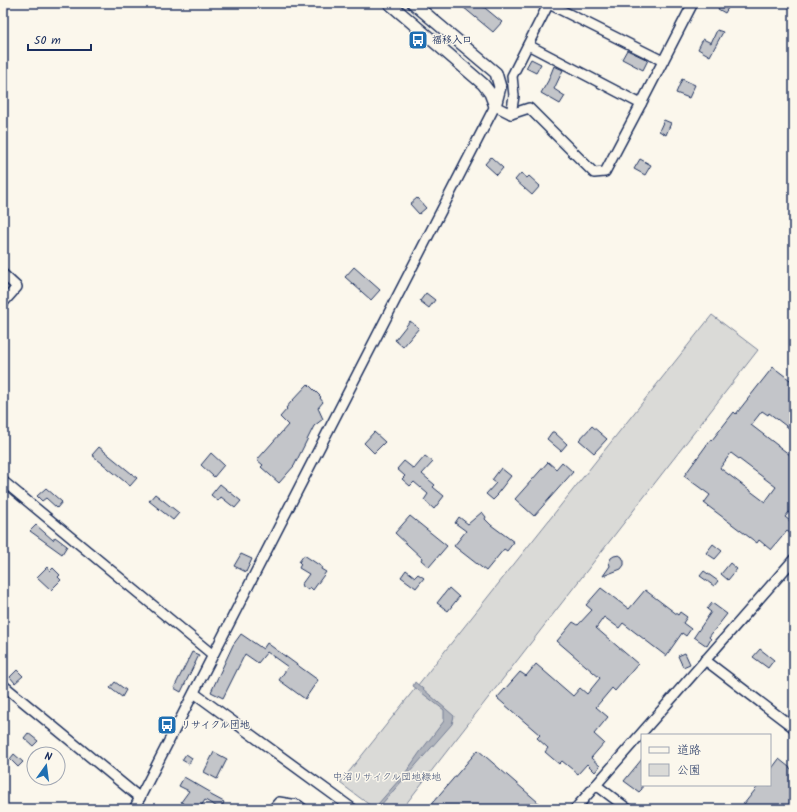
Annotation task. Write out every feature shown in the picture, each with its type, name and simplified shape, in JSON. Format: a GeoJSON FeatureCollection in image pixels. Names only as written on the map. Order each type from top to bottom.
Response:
{"type":"FeatureCollection","features":[{"type":"Feature","properties":{"kind":"main road"},"geometry":{"type":"LineString","coordinates":[[389,3],[483,84],[490,92],[495,106]]}},
{"type":"Feature","properties":{"kind":"main road"},"geometry":{"type":"LineString","coordinates":[[413,3],[496,73],[500,87],[495,106]]}},
{"type":"Feature","properties":{"kind":"street"},"geometry":{"type":"LineString","coordinates":[[134,809],[495,106],[511,114],[529,108],[594,173],[605,172],[693,3]]}},
{"type":"Feature","properties":{"kind":"street"},"geometry":{"type":"LineString","coordinates":[[511,114],[514,96],[512,76],[549,4],[663,61]]}},
{"type":"Feature","properties":{"kind":"street"},"geometry":{"type":"LineString","coordinates":[[528,45],[641,104]]}},
{"type":"Feature","properties":{"kind":"street"},"geometry":{"type":"LineString","coordinates":[[3,274],[17,287],[3,303]]}},
{"type":"Feature","properties":{"kind":"street"},"geometry":{"type":"LineString","coordinates":[[3,481],[213,655]]}},
{"type":"Feature","properties":{"kind":"street"},"geometry":{"type":"LineString","coordinates":[[575,809],[794,559]]}},
{"type":"Feature","properties":{"kind":"street"},"geometry":{"type":"LineString","coordinates":[[705,660],[794,728]]}},
{"type":"Feature","properties":{"kind":"street"},"geometry":{"type":"LineString","coordinates":[[3,684],[140,798]]}},
{"type":"Feature","properties":{"kind":"street"},"geometry":{"type":"LineString","coordinates":[[194,693],[353,809]]}},
{"type":"Feature","properties":{"kind":"street"},"geometry":{"type":"LineString","coordinates":[[596,785],[628,809]]}},
{"type":"Feature","properties":{"kind":"street"},"geometry":{"type":"LineString","coordinates":[[273,809],[279,802],[298,805],[303,809]]}},
{"type":"Feature","properties":{"kind":"green space","name":"中沼リサイクル団地緑地"},"geometry":{"type":"Polygon","coordinates":[[[712,315],[758,350],[402,809],[375,809],[340,783],[712,315]]]}},
{"type":"Feature","properties":{"kind":"shaded area"},"geometry":{"type":"Polygon","coordinates":[[[415,682],[454,716],[452,724],[380,806],[378,804],[406,772],[444,721],[444,710],[413,686],[415,682]]]}},
{"type":"Feature","properties":{"kind":"building"},"geometry":{"type":"Polygon","coordinates":[[[466,3],[479,3],[502,22],[493,32],[463,7],[466,3]]]}},
{"type":"Feature","properties":{"kind":"building"},"geometry":{"type":"Polygon","coordinates":[[[721,3],[731,3],[725,13],[718,9],[721,3]]]}},
{"type":"Feature","properties":{"kind":"building"},"geometry":{"type":"Polygon","coordinates":[[[717,30],[723,32],[710,56],[698,49],[703,39],[711,43],[717,30]]]}},
{"type":"Feature","properties":{"kind":"building"},"geometry":{"type":"Polygon","coordinates":[[[627,50],[648,60],[643,70],[622,59],[627,50]]]}},
{"type":"Feature","properties":{"kind":"building"},"geometry":{"type":"Polygon","coordinates":[[[531,59],[541,64],[536,73],[526,68],[531,59]]]}},
{"type":"Feature","properties":{"kind":"building"},"geometry":{"type":"Polygon","coordinates":[[[554,66],[563,70],[554,89],[565,96],[560,104],[541,93],[554,66]]]}},
{"type":"Feature","properties":{"kind":"building"},"geometry":{"type":"Polygon","coordinates":[[[682,79],[695,85],[689,98],[676,93],[682,79]]]}},
{"type":"Feature","properties":{"kind":"building"},"geometry":{"type":"Polygon","coordinates":[[[664,120],[671,123],[666,135],[659,131],[664,120]]]}},
{"type":"Feature","properties":{"kind":"building"},"geometry":{"type":"Polygon","coordinates":[[[491,157],[503,168],[497,175],[485,164],[491,157]]]}},
{"type":"Feature","properties":{"kind":"building"},"geometry":{"type":"Polygon","coordinates":[[[640,159],[651,165],[645,175],[634,169],[640,159]]]}},
{"type":"Feature","properties":{"kind":"building"},"geometry":{"type":"Polygon","coordinates":[[[521,173],[527,178],[529,176],[540,186],[532,195],[515,180],[521,173]]]}},
{"type":"Feature","properties":{"kind":"building"},"geometry":{"type":"Polygon","coordinates":[[[417,198],[426,208],[419,214],[410,204],[417,198]]]}},
{"type":"Feature","properties":{"kind":"building"},"geometry":{"type":"Polygon","coordinates":[[[354,267],[380,290],[371,300],[345,277],[354,267]]]}},
{"type":"Feature","properties":{"kind":"building"},"geometry":{"type":"Polygon","coordinates":[[[426,293],[435,300],[429,308],[420,301],[426,293]]]}},
{"type":"Feature","properties":{"kind":"building"},"geometry":{"type":"Polygon","coordinates":[[[410,321],[419,328],[403,347],[395,340],[410,321]]]}},
{"type":"Feature","properties":{"kind":"building"},"geometry":{"type":"Polygon","coordinates":[[[773,367],[794,383],[794,432],[769,413],[768,415],[762,411],[751,425],[794,458],[794,506],[785,517],[794,524],[794,536],[787,531],[771,550],[759,540],[757,543],[704,503],[710,495],[684,476],[711,439],[712,440],[734,412],[736,414],[773,367]],[[731,453],[720,468],[765,502],[776,487],[731,453]]]}},
{"type":"Feature","properties":{"kind":"building"},"geometry":{"type":"Polygon","coordinates":[[[308,384],[321,397],[320,398],[323,402],[318,408],[323,419],[314,426],[294,466],[279,483],[261,467],[263,465],[257,460],[288,425],[280,417],[291,402],[308,384]]]}},
{"type":"Feature","properties":{"kind":"building"},"geometry":{"type":"Polygon","coordinates":[[[592,426],[607,439],[594,453],[579,440],[592,426]]]}},
{"type":"Feature","properties":{"kind":"building"},"geometry":{"type":"Polygon","coordinates":[[[374,432],[385,442],[374,453],[364,443],[374,432]]]}},
{"type":"Feature","properties":{"kind":"building"},"geometry":{"type":"Polygon","coordinates":[[[552,432],[554,432],[567,444],[561,451],[547,439],[552,432]]]}},
{"type":"Feature","properties":{"kind":"building"},"geometry":{"type":"Polygon","coordinates":[[[99,447],[137,478],[130,486],[92,455],[99,447]]]}},
{"type":"Feature","properties":{"kind":"building"},"geometry":{"type":"Polygon","coordinates":[[[211,453],[224,465],[214,477],[201,465],[211,453]]]}},
{"type":"Feature","properties":{"kind":"building"},"geometry":{"type":"Polygon","coordinates":[[[425,456],[433,462],[422,474],[435,485],[433,487],[444,496],[434,509],[424,500],[428,494],[414,482],[410,486],[402,479],[405,476],[397,469],[404,461],[414,469],[425,456]]]}},
{"type":"Feature","properties":{"kind":"building"},"geometry":{"type":"Polygon","coordinates":[[[548,462],[556,469],[562,462],[573,472],[534,516],[515,499],[548,462]]]}},
{"type":"Feature","properties":{"kind":"building"},"geometry":{"type":"Polygon","coordinates":[[[501,468],[511,476],[493,500],[486,494],[496,483],[492,480],[501,468]]]}},
{"type":"Feature","properties":{"kind":"building"},"geometry":{"type":"Polygon","coordinates":[[[220,484],[241,501],[235,508],[221,497],[218,501],[211,495],[220,484]]]}},
{"type":"Feature","properties":{"kind":"building"},"geometry":{"type":"Polygon","coordinates":[[[46,488],[62,502],[57,508],[46,498],[42,501],[37,496],[46,488]]]}},
{"type":"Feature","properties":{"kind":"building"},"geometry":{"type":"Polygon","coordinates":[[[155,494],[179,513],[173,520],[149,501],[155,494]]]}},
{"type":"Feature","properties":{"kind":"building"},"geometry":{"type":"Polygon","coordinates":[[[482,512],[486,517],[485,519],[491,525],[514,542],[507,551],[504,549],[486,571],[454,546],[466,531],[455,523],[459,517],[468,524],[482,512]]]}},
{"type":"Feature","properties":{"kind":"building"},"geometry":{"type":"Polygon","coordinates":[[[410,516],[447,546],[429,567],[421,560],[422,558],[395,533],[410,516]]]}},
{"type":"Feature","properties":{"kind":"building"},"geometry":{"type":"Polygon","coordinates":[[[36,525],[53,540],[55,537],[67,546],[62,554],[30,531],[36,525]]]}},
{"type":"Feature","properties":{"kind":"building"},"geometry":{"type":"Polygon","coordinates":[[[713,544],[722,551],[715,559],[706,553],[713,544]]]}},
{"type":"Feature","properties":{"kind":"building"},"geometry":{"type":"Polygon","coordinates":[[[241,554],[252,559],[246,572],[234,566],[241,554]]]}},
{"type":"Feature","properties":{"kind":"building"},"geometry":{"type":"Polygon","coordinates":[[[304,555],[322,567],[321,569],[326,572],[313,590],[310,587],[308,590],[301,585],[309,574],[299,568],[301,564],[299,562],[304,555]]]}},
{"type":"Feature","properties":{"kind":"building"},"geometry":{"type":"Polygon","coordinates":[[[619,555],[624,561],[624,565],[621,569],[603,576],[610,566],[609,562],[611,558],[619,555]]]}},
{"type":"Feature","properties":{"kind":"building"},"geometry":{"type":"Polygon","coordinates":[[[730,563],[737,569],[728,580],[721,574],[730,563]]]}},
{"type":"Feature","properties":{"kind":"building"},"geometry":{"type":"Polygon","coordinates":[[[47,567],[50,571],[53,568],[60,575],[58,577],[61,580],[51,590],[37,577],[47,567]]]}},
{"type":"Feature","properties":{"kind":"building"},"geometry":{"type":"Polygon","coordinates":[[[406,570],[415,577],[418,574],[424,578],[416,588],[401,577],[406,570]]]}},
{"type":"Feature","properties":{"kind":"building"},"geometry":{"type":"Polygon","coordinates":[[[704,571],[718,581],[714,586],[700,576],[704,571]]]}},
{"type":"Feature","properties":{"kind":"building"},"geometry":{"type":"Polygon","coordinates":[[[449,588],[459,597],[448,611],[437,603],[449,588]]]}},
{"type":"Feature","properties":{"kind":"building"},"geometry":{"type":"Polygon","coordinates":[[[601,588],[629,609],[645,590],[678,615],[680,612],[687,617],[683,623],[691,629],[686,636],[682,633],[666,656],[623,623],[619,628],[604,617],[596,628],[638,664],[615,691],[612,688],[596,707],[608,717],[594,734],[604,743],[591,758],[600,766],[595,772],[587,764],[578,774],[562,761],[559,764],[545,752],[548,748],[537,738],[540,735],[497,698],[520,672],[526,676],[536,664],[573,696],[580,688],[587,694],[600,678],[557,641],[573,622],[578,625],[592,610],[586,605],[601,588]]]}},
{"type":"Feature","properties":{"kind":"building"},"geometry":{"type":"Polygon","coordinates":[[[712,603],[727,614],[709,637],[711,639],[707,646],[694,637],[711,612],[707,609],[712,603]]]}},
{"type":"Feature","properties":{"kind":"building"},"geometry":{"type":"Polygon","coordinates":[[[241,634],[263,649],[267,643],[318,680],[305,699],[279,680],[288,667],[267,652],[258,663],[245,654],[223,698],[211,692],[233,645],[241,634]]]}},
{"type":"Feature","properties":{"kind":"building"},"geometry":{"type":"Polygon","coordinates":[[[760,649],[774,660],[768,668],[753,657],[760,649]]]}},
{"type":"Feature","properties":{"kind":"building"},"geometry":{"type":"Polygon","coordinates":[[[192,652],[199,655],[181,692],[174,688],[192,652]]]}},
{"type":"Feature","properties":{"kind":"building"},"geometry":{"type":"Polygon","coordinates":[[[685,653],[690,664],[683,667],[678,656],[685,653]]]}},
{"type":"Feature","properties":{"kind":"building"},"geometry":{"type":"Polygon","coordinates":[[[17,670],[23,676],[15,683],[10,677],[17,670]]]}},
{"type":"Feature","properties":{"kind":"building"},"geometry":{"type":"Polygon","coordinates":[[[115,682],[126,690],[122,697],[110,688],[115,682]]]}},
{"type":"Feature","properties":{"kind":"building"},"geometry":{"type":"Polygon","coordinates":[[[28,733],[38,741],[33,746],[24,738],[28,733]]]}},
{"type":"Feature","properties":{"kind":"building"},"geometry":{"type":"Polygon","coordinates":[[[478,750],[546,809],[427,809],[478,750]]]}},
{"type":"Feature","properties":{"kind":"building"},"geometry":{"type":"Polygon","coordinates":[[[214,752],[227,759],[217,779],[204,772],[214,752]]]}},
{"type":"Feature","properties":{"kind":"building"},"geometry":{"type":"Polygon","coordinates":[[[14,754],[23,762],[18,767],[10,759],[14,754]]]}},
{"type":"Feature","properties":{"kind":"building"},"geometry":{"type":"Polygon","coordinates":[[[186,754],[192,758],[189,764],[182,760],[186,754]]]}},
{"type":"Feature","properties":{"kind":"building"},"geometry":{"type":"Polygon","coordinates":[[[779,759],[794,771],[794,809],[740,809],[758,786],[771,786],[771,770],[779,759]]]}},
{"type":"Feature","properties":{"kind":"building"},"geometry":{"type":"Polygon","coordinates":[[[641,760],[642,789],[639,792],[624,781],[641,760]]]}},
{"type":"Feature","properties":{"kind":"building"},"geometry":{"type":"Polygon","coordinates":[[[184,777],[224,802],[221,809],[205,800],[199,809],[192,809],[181,802],[189,791],[179,786],[184,777]]]}},
{"type":"Feature","properties":{"kind":"place","name":"福移入口"},"geometry":{"type":"Point","coordinates":[418,40]}},
{"type":"Feature","properties":{"kind":"place","name":"リサイクル団地"},"geometry":{"type":"Point","coordinates":[167,725]}}]}
